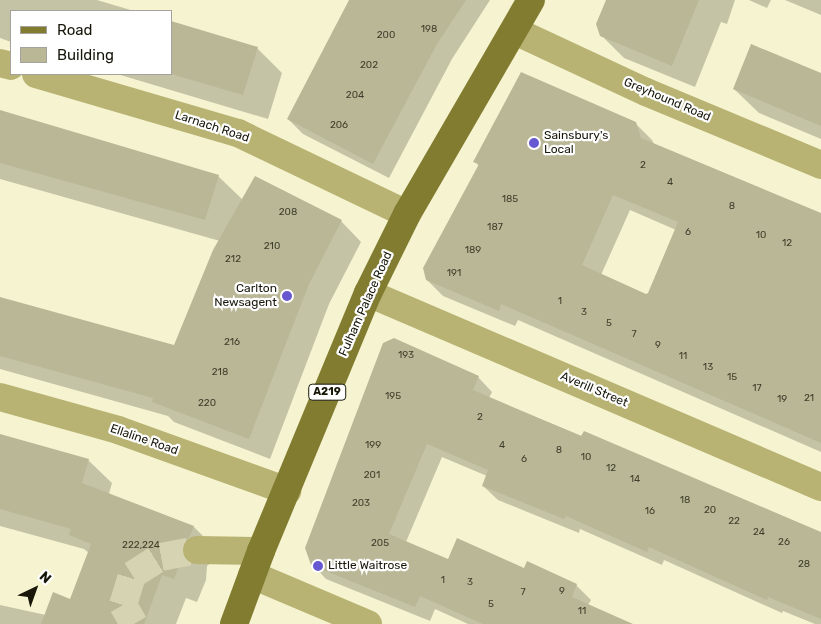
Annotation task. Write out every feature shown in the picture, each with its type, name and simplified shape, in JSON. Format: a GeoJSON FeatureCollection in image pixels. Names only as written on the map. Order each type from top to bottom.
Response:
{"type":"FeatureCollection","features":[{"type":"Feature","properties":{"kind":"main road","name":"Fulham Palace Road"},"geometry":{"type":"LineString","coordinates":[[234,624],[257,563],[368,292],[407,214],[532,0]]}},
{"type":"Feature","properties":{"kind":"street","name":"Greyhound Road"},"geometry":{"type":"LineString","coordinates":[[514,31],[646,92],[821,165]]}},
{"type":"Feature","properties":{"kind":"street","name":"Larnach Road"},"geometry":{"type":"LineString","coordinates":[[39,75],[238,133],[407,214]]}},
{"type":"Feature","properties":{"kind":"street","name":"Averill Street"},"geometry":{"type":"LineString","coordinates":[[368,292],[821,487]]}},
{"type":"Feature","properties":{"kind":"street","name":"Ellaline Road"},"geometry":{"type":"LineString","coordinates":[[0,396],[118,430],[287,491]]}},
{"type":"Feature","properties":{"kind":"street"},"geometry":{"type":"LineString","coordinates":[[197,550],[257,563],[368,624]]}},
{"type":"Feature","properties":{"kind":"building"},"geometry":{"type":"Polygon","coordinates":[[[349,0],[466,0],[437,44],[373,164],[287,119],[349,0]]]}},
{"type":"Feature","properties":{"kind":"building"},"geometry":{"type":"Polygon","coordinates":[[[606,0],[699,0],[672,66],[600,36],[596,24],[606,0]]]}},
{"type":"Feature","properties":{"kind":"building"},"geometry":{"type":"Polygon","coordinates":[[[172,21],[258,47],[243,95],[172,74],[172,21]]]}},
{"type":"Feature","properties":{"kind":"building"},"geometry":{"type":"Polygon","coordinates":[[[751,44],[821,73],[821,126],[733,89],[751,44]]]}},
{"type":"Feature","properties":{"kind":"building"},"geometry":{"type":"Polygon","coordinates":[[[521,72],[636,122],[641,138],[821,213],[821,443],[501,304],[499,311],[426,280],[423,268],[479,164],[473,162],[521,72]],[[613,195],[582,265],[646,294],[678,222],[613,195]]]}},
{"type":"Feature","properties":{"kind":"building"},"geometry":{"type":"Polygon","coordinates":[[[0,110],[219,175],[205,220],[0,163],[0,110]]]}},
{"type":"Feature","properties":{"kind":"building"},"geometry":{"type":"Polygon","coordinates":[[[255,176],[342,220],[309,284],[249,439],[152,402],[153,398],[0,356],[0,297],[174,345],[213,250],[255,176]]]}},
{"type":"Feature","properties":{"kind":"building"},"geometry":{"type":"Polygon","coordinates":[[[394,338],[479,376],[473,390],[581,436],[584,431],[821,532],[821,619],[768,597],[767,600],[649,547],[647,552],[566,516],[564,519],[482,486],[488,470],[427,444],[389,534],[448,559],[457,538],[524,568],[527,561],[577,584],[572,597],[633,624],[483,624],[420,596],[415,607],[311,565],[305,548],[383,343],[394,338]]]}},
{"type":"Feature","properties":{"kind":"building"},"geometry":{"type":"Polygon","coordinates":[[[0,434],[89,459],[82,483],[194,526],[190,536],[183,542],[183,556],[174,579],[162,575],[144,624],[41,624],[53,592],[70,599],[91,544],[69,535],[71,529],[0,509],[0,434]]]}},
{"type":"Feature","properties":{"kind":"tunnel"},"geometry":{"type":"LineString","coordinates":[[134,624],[123,605],[132,575],[161,557],[197,550]]}},
{"type":"Feature","properties":{"kind":"place","name":"Sainsbury's Local"},"geometry":{"type":"Point","coordinates":[534,143]}},
{"type":"Feature","properties":{"kind":"place","name":"Carlton Newsagent"},"geometry":{"type":"Point","coordinates":[287,296]}},
{"type":"Feature","properties":{"kind":"place","name":"Little Waitrose"},"geometry":{"type":"Point","coordinates":[318,566]}}]}
